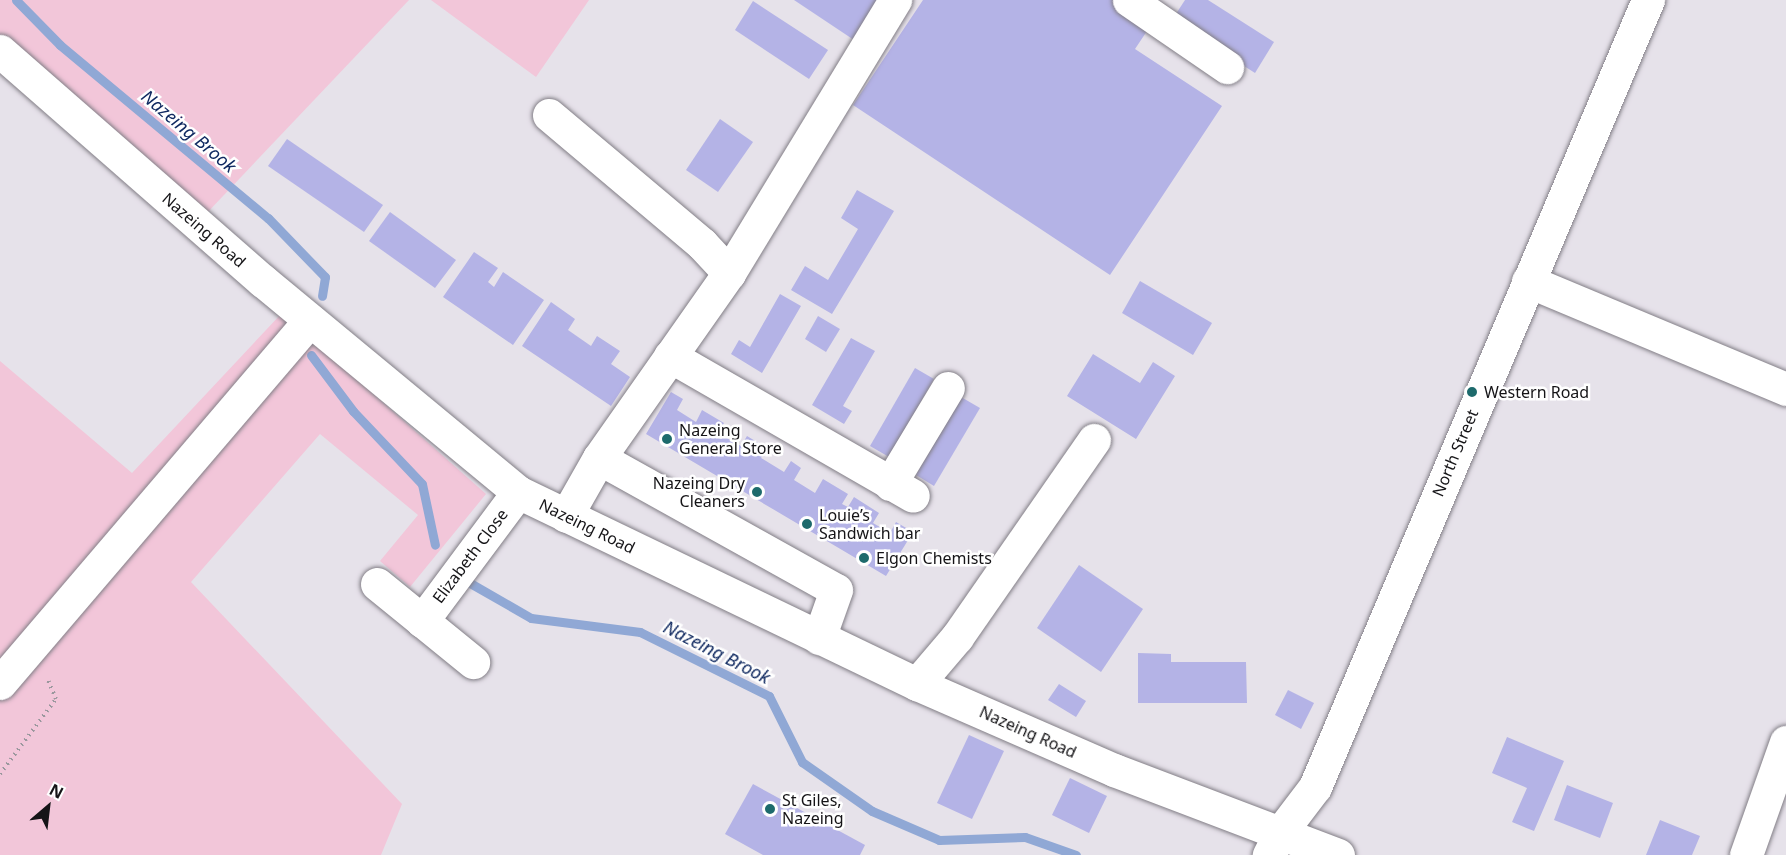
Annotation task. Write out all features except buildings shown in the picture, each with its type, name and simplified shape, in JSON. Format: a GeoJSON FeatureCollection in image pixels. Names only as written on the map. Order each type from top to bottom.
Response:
{"type":"FeatureCollection","features":[{"type":"Feature","properties":{"kind":"street"},"geometry":{"type":"LineString","coordinates":[[566,516],[599,458],[729,273],[895,0]]}},
{"type":"Feature","properties":{"kind":"street"},"geometry":{"type":"LineString","coordinates":[[1129,0],[1227,67]]}},
{"type":"Feature","properties":{"kind":"street","name":"North Street"},"geometry":{"type":"LineString","coordinates":[[1274,844],[1315,787],[1648,0]]}},
{"type":"Feature","properties":{"kind":"street","name":"Nazeing Road"},"geometry":{"type":"LineString","coordinates":[[0,51],[310,320],[518,492],[819,639],[1274,844],[1338,855]]}},
{"type":"Feature","properties":{"kind":"street"},"geometry":{"type":"LineString","coordinates":[[549,115],[702,244],[729,273]]}},
{"type":"Feature","properties":{"kind":"street"},"geometry":{"type":"LineString","coordinates":[[1528,281],[1786,389]]}},
{"type":"Feature","properties":{"kind":"street"},"geometry":{"type":"LineString","coordinates":[[0,683],[34,647],[310,320]]}},
{"type":"Feature","properties":{"kind":"street"},"geometry":{"type":"LineString","coordinates":[[670,356],[901,490],[948,388]]}},
{"type":"Feature","properties":{"kind":"street"},"geometry":{"type":"LineString","coordinates":[[917,684],[957,637],[1094,440]]}},
{"type":"Feature","properties":{"kind":"street"},"geometry":{"type":"LineString","coordinates":[[599,458],[836,590],[819,639]]}},
{"type":"Feature","properties":{"kind":"street","name":"Elizabeth Close"},"geometry":{"type":"LineString","coordinates":[[422,621],[518,492]]}},
{"type":"Feature","properties":{"kind":"street","name":"Elizabeth Close"},"geometry":{"type":"LineString","coordinates":[[377,584],[473,662]]}},
{"type":"Feature","properties":{"kind":"street"},"geometry":{"type":"LineString","coordinates":[[1746,855],[1786,742]]}},
{"type":"Feature","properties":{"kind":"path"},"geometry":{"type":"LineString","coordinates":[[0,774],[56,699],[34,647]]}},
{"type":"Feature","properties":{"kind":"shaded area"},"geometry":{"type":"Polygon","coordinates":[[[0,0],[409,0],[186,235],[0,69],[0,0]]]}},
{"type":"Feature","properties":{"kind":"shaded area"},"geometry":{"type":"Polygon","coordinates":[[[431,0],[589,0],[536,77],[431,0]]]}},
{"type":"Feature","properties":{"kind":"shaded area"},"geometry":{"type":"Polygon","coordinates":[[[282,313],[486,494],[410,587],[380,561],[418,515],[320,434],[191,582],[402,804],[381,855],[0,855],[0,361],[132,473],[282,313]]]}},
{"type":"Feature","properties":{"kind":"waterway","name":"Nazeing Brook"},"geometry":{"type":"LineString","coordinates":[[16,0],[60,45],[268,218],[325,277],[322,296]]}},
{"type":"Feature","properties":{"kind":"waterway","name":"Nazeing Brook"},"geometry":{"type":"LineString","coordinates":[[311,355],[353,411],[422,484],[435,545]]}},
{"type":"Feature","properties":{"kind":"waterway","name":"Nazeing Brook"},"geometry":{"type":"LineString","coordinates":[[470,583],[531,618],[640,632],[769,696],[802,762],[872,811],[939,840],[1025,837],[1076,855]]}},
{"type":"Feature","properties":{"kind":"place","name":"Western Road"},"geometry":{"type":"Point","coordinates":[1472,392]}},
{"type":"Feature","properties":{"kind":"place","name":"Nazeing General Store"},"geometry":{"type":"Point","coordinates":[667,439]}},
{"type":"Feature","properties":{"kind":"place","name":"Nazeing Dry Cleaners"},"geometry":{"type":"Point","coordinates":[757,492]}},
{"type":"Feature","properties":{"kind":"place","name":"Louie’s Sandwich bar"},"geometry":{"type":"Point","coordinates":[807,524]}},
{"type":"Feature","properties":{"kind":"place","name":"Elgon Chemists"},"geometry":{"type":"Point","coordinates":[864,558]}},
{"type":"Feature","properties":{"kind":"place","name":"St Giles, Nazeing"},"geometry":{"type":"Point","coordinates":[770,809]}}]}
